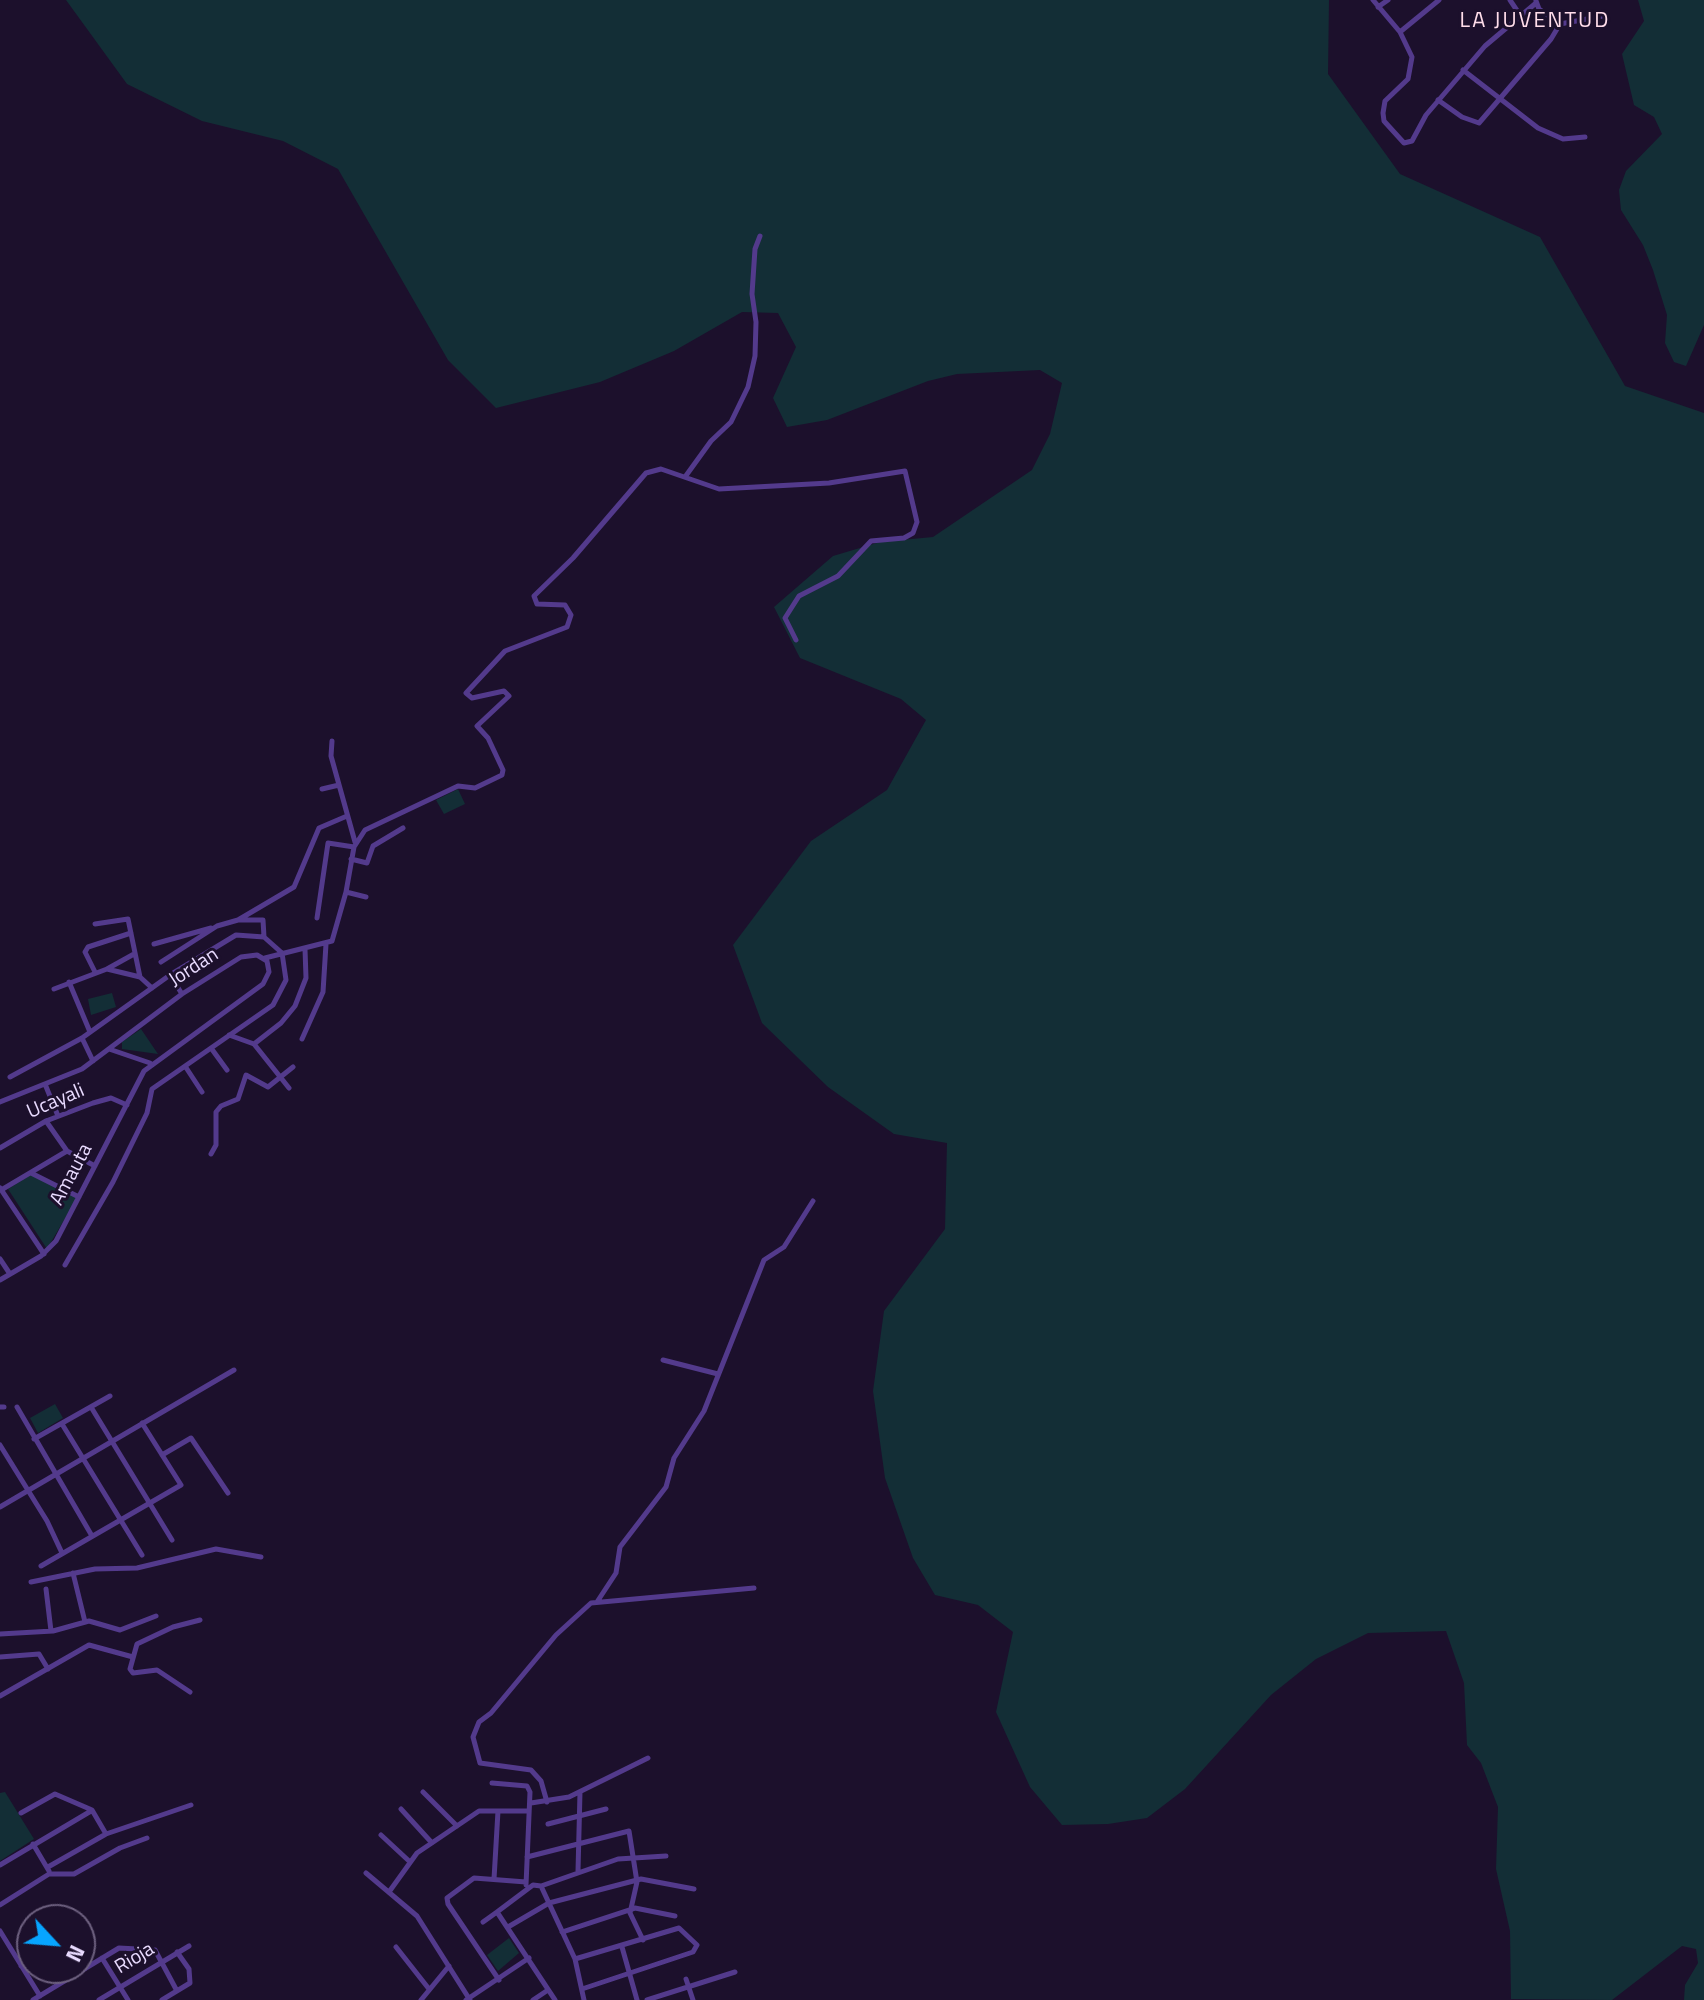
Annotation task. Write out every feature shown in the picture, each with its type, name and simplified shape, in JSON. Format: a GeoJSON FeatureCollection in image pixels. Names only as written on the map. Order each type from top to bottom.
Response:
{"type":"FeatureCollection","features":[{"type":"Feature","properties":{"kind":"street"},"geometry":{"type":"LineString","coordinates":[[1373,0],[1400,32],[1412,57],[1408,79],[1385,101],[1384,121],[1399,140],[1409,143],[1463,70],[1536,1],[1560,24]]}},
{"type":"Feature","properties":{"kind":"street"},"geometry":{"type":"LineString","coordinates":[[1378,7],[1388,0]]}},
{"type":"Feature","properties":{"kind":"street"},"geometry":{"type":"LineString","coordinates":[[1400,32],[1439,0]]}},
{"type":"Feature","properties":{"kind":"street"},"geometry":{"type":"LineString","coordinates":[[1510,0],[1520,15]]}},
{"type":"Feature","properties":{"kind":"street"},"geometry":{"type":"LineString","coordinates":[[1438,100],[1479,123],[1560,24],[1592,21],[1603,16]]}},
{"type":"Feature","properties":{"kind":"street"},"geometry":{"type":"LineString","coordinates":[[1463,70],[1538,128],[1563,139],[1585,137]]}},
{"type":"Feature","properties":{"kind":"street"},"geometry":{"type":"LineString","coordinates":[[685,477],[731,422],[748,387],[755,356],[756,322],[752,294],[755,249],[760,236]]}},
{"type":"Feature","properties":{"kind":"street"},"geometry":{"type":"LineString","coordinates":[[354,844],[369,827],[436,795],[458,786],[475,788],[502,775],[503,770],[488,738],[477,726],[509,696],[504,691],[472,698],[466,693],[505,651],[567,627],[571,615],[565,605],[537,604],[534,596],[573,558],[646,473],[661,469],[719,489],[829,483],[905,471],[917,522],[913,533],[904,538],[871,541],[838,576],[799,596],[785,618],[796,640]]}},
{"type":"Feature","properties":{"kind":"street"},"geometry":{"type":"LineString","coordinates":[[302,1039],[323,992],[326,944],[335,936],[354,844],[331,756],[332,741]]}},
{"type":"Feature","properties":{"kind":"street"},"geometry":{"type":"LineString","coordinates":[[322,789],[339,785]]}},
{"type":"Feature","properties":{"kind":"street"},"geometry":{"type":"LineString","coordinates":[[154,944],[238,920],[294,887],[319,828],[347,816]]}},
{"type":"Feature","properties":{"kind":"street"},"geometry":{"type":"LineString","coordinates":[[351,859],[367,863],[373,846],[403,828]]}},
{"type":"Feature","properties":{"kind":"street"},"geometry":{"type":"LineString","coordinates":[[317,918],[328,843],[354,844]]}},
{"type":"Feature","properties":{"kind":"street"},"geometry":{"type":"LineString","coordinates":[[346,892],[366,897]]}},
{"type":"Feature","properties":{"kind":"street"},"geometry":{"type":"LineString","coordinates":[[95,924],[128,919],[140,977]]}},
{"type":"Feature","properties":{"kind":"street"},"geometry":{"type":"LineString","coordinates":[[238,920],[263,920],[264,937]]}},
{"type":"Feature","properties":{"kind":"street"},"geometry":{"type":"LineString","coordinates":[[161,962],[212,929]]}},
{"type":"Feature","properties":{"kind":"street"},"geometry":{"type":"LineString","coordinates":[[95,972],[85,952],[88,947],[131,933]]}},
{"type":"Feature","properties":{"kind":"street"},"geometry":{"type":"LineString","coordinates":[[10,1077],[82,1038],[170,975],[236,935],[264,937],[282,953],[287,971],[280,995],[273,1005],[152,1089],[147,1113],[113,1182],[65,1265]]}},
{"type":"Feature","properties":{"kind":"street","name":"Jordan"},"geometry":{"type":"LineString","coordinates":[[0,1102],[93,1061],[182,994],[241,957],[251,954],[265,958],[326,944]]}},
{"type":"Feature","properties":{"kind":"street"},"geometry":{"type":"LineString","coordinates":[[254,1044],[281,1023],[295,1006],[306,978],[305,949]]}},
{"type":"Feature","properties":{"kind":"street"},"geometry":{"type":"LineString","coordinates":[[54,989],[107,969],[134,954]]}},
{"type":"Feature","properties":{"kind":"street"},"geometry":{"type":"LineString","coordinates":[[109,1049],[150,1063],[263,984],[269,972],[265,958]]}},
{"type":"Feature","properties":{"kind":"street"},"geometry":{"type":"LineString","coordinates":[[107,969],[140,977],[152,988]]}},
{"type":"Feature","properties":{"kind":"street"},"geometry":{"type":"LineString","coordinates":[[170,975],[182,994]]}},
{"type":"Feature","properties":{"kind":"street"},"geometry":{"type":"LineString","coordinates":[[69,982],[90,1032]]}},
{"type":"Feature","properties":{"kind":"street"},"geometry":{"type":"LineString","coordinates":[[229,1035],[254,1044],[289,1088]]}},
{"type":"Feature","properties":{"kind":"street"},"geometry":{"type":"LineString","coordinates":[[82,1038],[93,1061]]}},
{"type":"Feature","properties":{"kind":"street"},"geometry":{"type":"LineString","coordinates":[[211,1048],[227,1070]]}},
{"type":"Feature","properties":{"kind":"street","name":"Amauta"},"geometry":{"type":"LineString","coordinates":[[0,1280],[44,1254],[56,1241],[150,1063]]}},
{"type":"Feature","properties":{"kind":"street"},"geometry":{"type":"LineString","coordinates":[[185,1066],[202,1092]]}},
{"type":"Feature","properties":{"kind":"street"},"geometry":{"type":"LineString","coordinates":[[211,1154],[216,1145],[216,1112],[221,1106],[238,1099],[246,1075],[268,1087],[293,1067]]}},
{"type":"Feature","properties":{"kind":"street"},"geometry":{"type":"LineString","coordinates":[[45,1084],[58,1116]]}},
{"type":"Feature","properties":{"kind":"street","name":"Ucayali"},"geometry":{"type":"LineString","coordinates":[[0,1148],[46,1121],[111,1098],[127,1105]]}},
{"type":"Feature","properties":{"kind":"street"},"geometry":{"type":"LineString","coordinates":[[46,1121],[67,1151],[95,1166]]}},
{"type":"Feature","properties":{"kind":"street"},"geometry":{"type":"LineString","coordinates":[[44,1254],[0,1189],[67,1151]]}},
{"type":"Feature","properties":{"kind":"street"},"geometry":{"type":"LineString","coordinates":[[31,1173],[79,1197]]}},
{"type":"Feature","properties":{"kind":"street"},"geometry":{"type":"LineString","coordinates":[[597,1602],[616,1573],[620,1547],[666,1487],[674,1458],[704,1411],[764,1260],[784,1247],[813,1201]]}},
{"type":"Feature","properties":{"kind":"street"},"geometry":{"type":"LineString","coordinates":[[0,1259],[10,1274]]}},
{"type":"Feature","properties":{"kind":"street"},"geometry":{"type":"LineString","coordinates":[[663,1360],[718,1374]]}},
{"type":"Feature","properties":{"kind":"street"},"geometry":{"type":"LineString","coordinates":[[0,1507],[234,1370]]}},
{"type":"Feature","properties":{"kind":"street"},"geometry":{"type":"LineString","coordinates":[[34,1439],[110,1396]]}},
{"type":"Feature","properties":{"kind":"street"},"geometry":{"type":"LineString","coordinates":[[17,1407],[92,1536]]}},
{"type":"Feature","properties":{"kind":"street"},"geometry":{"type":"LineString","coordinates":[[91,1407],[172,1540]]}},
{"type":"Feature","properties":{"kind":"street"},"geometry":{"type":"LineString","coordinates":[[41,1566],[181,1485],[142,1423]]}},
{"type":"Feature","properties":{"kind":"street"},"geometry":{"type":"LineString","coordinates":[[62,1424],[123,1519],[142,1555]]}},
{"type":"Feature","properties":{"kind":"street"},"geometry":{"type":"LineString","coordinates":[[162,1455],[191,1438],[228,1493]]}},
{"type":"Feature","properties":{"kind":"street"},"geometry":{"type":"LineString","coordinates":[[0,1445],[62,1553]]}},
{"type":"Feature","properties":{"kind":"street"},"geometry":{"type":"LineString","coordinates":[[31,1582],[73,1572],[137,1568],[216,1549],[261,1557]]}},
{"type":"Feature","properties":{"kind":"street"},"geometry":{"type":"LineString","coordinates":[[73,1572],[85,1622]]}},
{"type":"Feature","properties":{"kind":"street"},"geometry":{"type":"LineString","coordinates":[[547,1802],[541,1781],[531,1770],[480,1763],[473,1747],[474,1729],[556,1635],[587,1605],[597,1602],[754,1588]]}},
{"type":"Feature","properties":{"kind":"street"},"geometry":{"type":"LineString","coordinates":[[46,1589],[51,1631]]}},
{"type":"Feature","properties":{"kind":"street"},"geometry":{"type":"LineString","coordinates":[[0,1634],[51,1631],[85,1622],[120,1630],[156,1616]]}},
{"type":"Feature","properties":{"kind":"street"},"geometry":{"type":"LineString","coordinates":[[190,1692],[153,1668],[131,1672],[133,1657],[137,1644],[146,1639],[200,1620]]}},
{"type":"Feature","properties":{"kind":"street"},"geometry":{"type":"LineString","coordinates":[[0,1696],[89,1645],[133,1657]]}},
{"type":"Feature","properties":{"kind":"street"},"geometry":{"type":"LineString","coordinates":[[0,1657],[39,1654],[48,1669]]}},
{"type":"Feature","properties":{"kind":"street"},"geometry":{"type":"LineString","coordinates":[[531,1803],[547,1802],[580,1792],[648,1758]]}},
{"type":"Feature","properties":{"kind":"street"},"geometry":{"type":"LineString","coordinates":[[483,1922],[526,1885],[531,1803],[527,1786],[492,1783]]}},
{"type":"Feature","properties":{"kind":"street"},"geometry":{"type":"LineString","coordinates":[[423,1792],[457,1826]]}},
{"type":"Feature","properties":{"kind":"street"},"geometry":{"type":"LineString","coordinates":[[578,1872],[580,1792]]}},
{"type":"Feature","properties":{"kind":"street"},"geometry":{"type":"LineString","coordinates":[[21,1813],[55,1794],[92,1810],[106,1834]]}},
{"type":"Feature","properties":{"kind":"street"},"geometry":{"type":"LineString","coordinates":[[0,1905],[106,1834],[191,1805]]}},
{"type":"Feature","properties":{"kind":"street"},"geometry":{"type":"LineString","coordinates":[[401,1809],[432,1843]]}},
{"type":"Feature","properties":{"kind":"street"},"geometry":{"type":"LineString","coordinates":[[548,1824],[606,1809]]}},
{"type":"Feature","properties":{"kind":"street"},"geometry":{"type":"LineString","coordinates":[[0,1865],[92,1810]]}},
{"type":"Feature","properties":{"kind":"street"},"geometry":{"type":"LineString","coordinates":[[389,1892],[409,1861],[479,1811],[529,1811]]}},
{"type":"Feature","properties":{"kind":"street"},"geometry":{"type":"LineString","coordinates":[[494,1879],[498,1811]]}},
{"type":"Feature","properties":{"kind":"street"},"geometry":{"type":"LineString","coordinates":[[527,1857],[629,1831],[636,1880],[630,1910],[643,1940]]}},
{"type":"Feature","properties":{"kind":"street"},"geometry":{"type":"LineString","coordinates":[[381,1835],[409,1861]]}},
{"type":"Feature","properties":{"kind":"street"},"geometry":{"type":"LineString","coordinates":[[48,1871],[74,1874],[120,1848],[147,1838]]}},
{"type":"Feature","properties":{"kind":"street"},"geometry":{"type":"LineString","coordinates":[[33,1844],[48,1871]]}},
{"type":"Feature","properties":{"kind":"street"},"geometry":{"type":"LineString","coordinates":[[499,1980],[447,1902],[474,1878],[541,1886],[632,1856],[666,1856]]}},
{"type":"Feature","properties":{"kind":"street"},"geometry":{"type":"LineString","coordinates":[[366,1873],[417,1916],[469,1999],[529,1958]]}},
{"type":"Feature","properties":{"kind":"street"},"geometry":{"type":"LineString","coordinates":[[508,1927],[549,1903],[636,1880],[667,1881],[694,1889]]}},
{"type":"Feature","properties":{"kind":"street"},"geometry":{"type":"LineString","coordinates":[[541,1886],[575,1959],[584,2000]]}},
{"type":"Feature","properties":{"kind":"street"},"geometry":{"type":"LineString","coordinates":[[562,1932],[642,1907],[675,1916]]}},
{"type":"Feature","properties":{"kind":"street"},"geometry":{"type":"LineString","coordinates":[[497,1912],[555,2000]]}},
{"type":"Feature","properties":{"kind":"street"},"geometry":{"type":"LineString","coordinates":[[575,1959],[679,1928],[687,1931],[697,1945],[693,1952],[582,1989]]}},
{"type":"Feature","properties":{"kind":"street"},"geometry":{"type":"LineString","coordinates":[[0,1931],[16,1958]]}},
{"type":"Feature","properties":{"kind":"street","name":"Rioja"},"geometry":{"type":"LineString","coordinates":[[99,2000],[189,1946]]}},
{"type":"Feature","properties":{"kind":"street"},"geometry":{"type":"LineString","coordinates":[[396,1947],[429,1989]]}},
{"type":"Feature","properties":{"kind":"street"},"geometry":{"type":"LineString","coordinates":[[622,1947],[637,2000]]}},
{"type":"Feature","properties":{"kind":"street"},"geometry":{"type":"LineString","coordinates":[[96,1961],[124,1948],[155,1950],[177,1991]]}},
{"type":"Feature","properties":{"kind":"street"},"geometry":{"type":"LineString","coordinates":[[162,2000],[190,1983],[190,1974],[177,1952]]}},
{"type":"Feature","properties":{"kind":"street"},"geometry":{"type":"LineString","coordinates":[[102,1958],[128,2000]]}},
{"type":"Feature","properties":{"kind":"street"},"geometry":{"type":"LineString","coordinates":[[421,2000],[449,1966]]}},
{"type":"Feature","properties":{"kind":"street"},"geometry":{"type":"LineString","coordinates":[[647,2000],[735,1972]]}},
{"type":"Feature","properties":{"kind":"street"},"geometry":{"type":"LineString","coordinates":[[686,1979],[693,2000]]}},
{"type":"Feature","properties":{"kind":"street"},"geometry":{"type":"LineString","coordinates":[[32,1984],[40,1996]]}},
{"type":"Feature","properties":{"kind":"street"},"geometry":{"type":"LineString","coordinates":[[33,2000],[58,1984]]}},
{"type":"Feature","properties":{"kind":"street"},"geometry":{"type":"LineString","coordinates":[[533,2000],[548,1990]]}},
{"type":"Feature","properties":{"kind":"shaded area"},"geometry":{"type":"Polygon","coordinates":[[[66,0],[1329,0],[1328,74],[1400,174],[1540,237],[1625,386],[1704,413],[1704,2000],[1684,2000],[1685,1985],[1698,1963],[1696,1949],[1682,1946],[1612,2000],[1511,1999],[1510,1931],[1496,1869],[1498,1807],[1481,1763],[1467,1745],[1464,1683],[1446,1631],[1368,1633],[1316,1659],[1271,1695],[1185,1789],[1147,1818],[1108,1824],[1062,1825],[1030,1787],[996,1712],[1013,1632],[978,1605],[935,1595],[913,1558],[885,1478],[873,1391],[884,1311],[945,1229],[947,1143],[894,1134],[828,1087],[762,1023],[733,945],[811,841],[887,790],[926,720],[901,699],[800,658],[774,607],[833,556],[880,542],[933,537],[1032,470],[1050,434],[1062,383],[1040,370],[957,374],[928,381],[827,420],[787,427],[773,398],[796,347],[778,313],[742,312],[674,351],[600,382],[496,408],[448,360],[338,169],[283,141],[202,121],[127,84],[66,0]]]}},
{"type":"Feature","properties":{"kind":"shaded area"},"geometry":{"type":"Polygon","coordinates":[[[1638,0],[1704,0],[1704,325],[1686,366],[1674,362],[1665,343],[1667,315],[1653,270],[1643,245],[1621,210],[1619,190],[1626,171],[1662,134],[1654,117],[1634,105],[1622,54],[1644,21],[1638,0]]]}},
{"type":"Feature","properties":{"kind":"shaded area"},"geometry":{"type":"Polygon","coordinates":[[[458,789],[465,804],[444,814],[436,800],[458,789]]]}},
{"type":"Feature","properties":{"kind":"shaded area"},"geometry":{"type":"Polygon","coordinates":[[[112,993],[116,1007],[91,1015],[88,999],[112,993]]]}},
{"type":"Feature","properties":{"kind":"shaded area"},"geometry":{"type":"Polygon","coordinates":[[[141,1029],[158,1054],[122,1049],[122,1042],[141,1029]]]}},
{"type":"Feature","properties":{"kind":"shaded area"},"geometry":{"type":"Polygon","coordinates":[[[31,1175],[77,1198],[47,1249],[8,1189],[31,1175]]]}},
{"type":"Feature","properties":{"kind":"shaded area"},"geometry":{"type":"Polygon","coordinates":[[[55,1404],[63,1418],[38,1433],[30,1418],[55,1404]]]}},
{"type":"Feature","properties":{"kind":"shaded area"},"geometry":{"type":"Polygon","coordinates":[[[5,1792],[34,1839],[0,1861],[0,1793],[5,1792]]]}},
{"type":"Feature","properties":{"kind":"shaded area"},"geometry":{"type":"Polygon","coordinates":[[[509,1938],[519,1953],[498,1971],[487,1955],[509,1938]]]}},
{"type":"Feature","properties":{"kind":"district","name":"LA JUVENTUD"},"geometry":{"type":"Point","coordinates":[1535,22]}}]}
